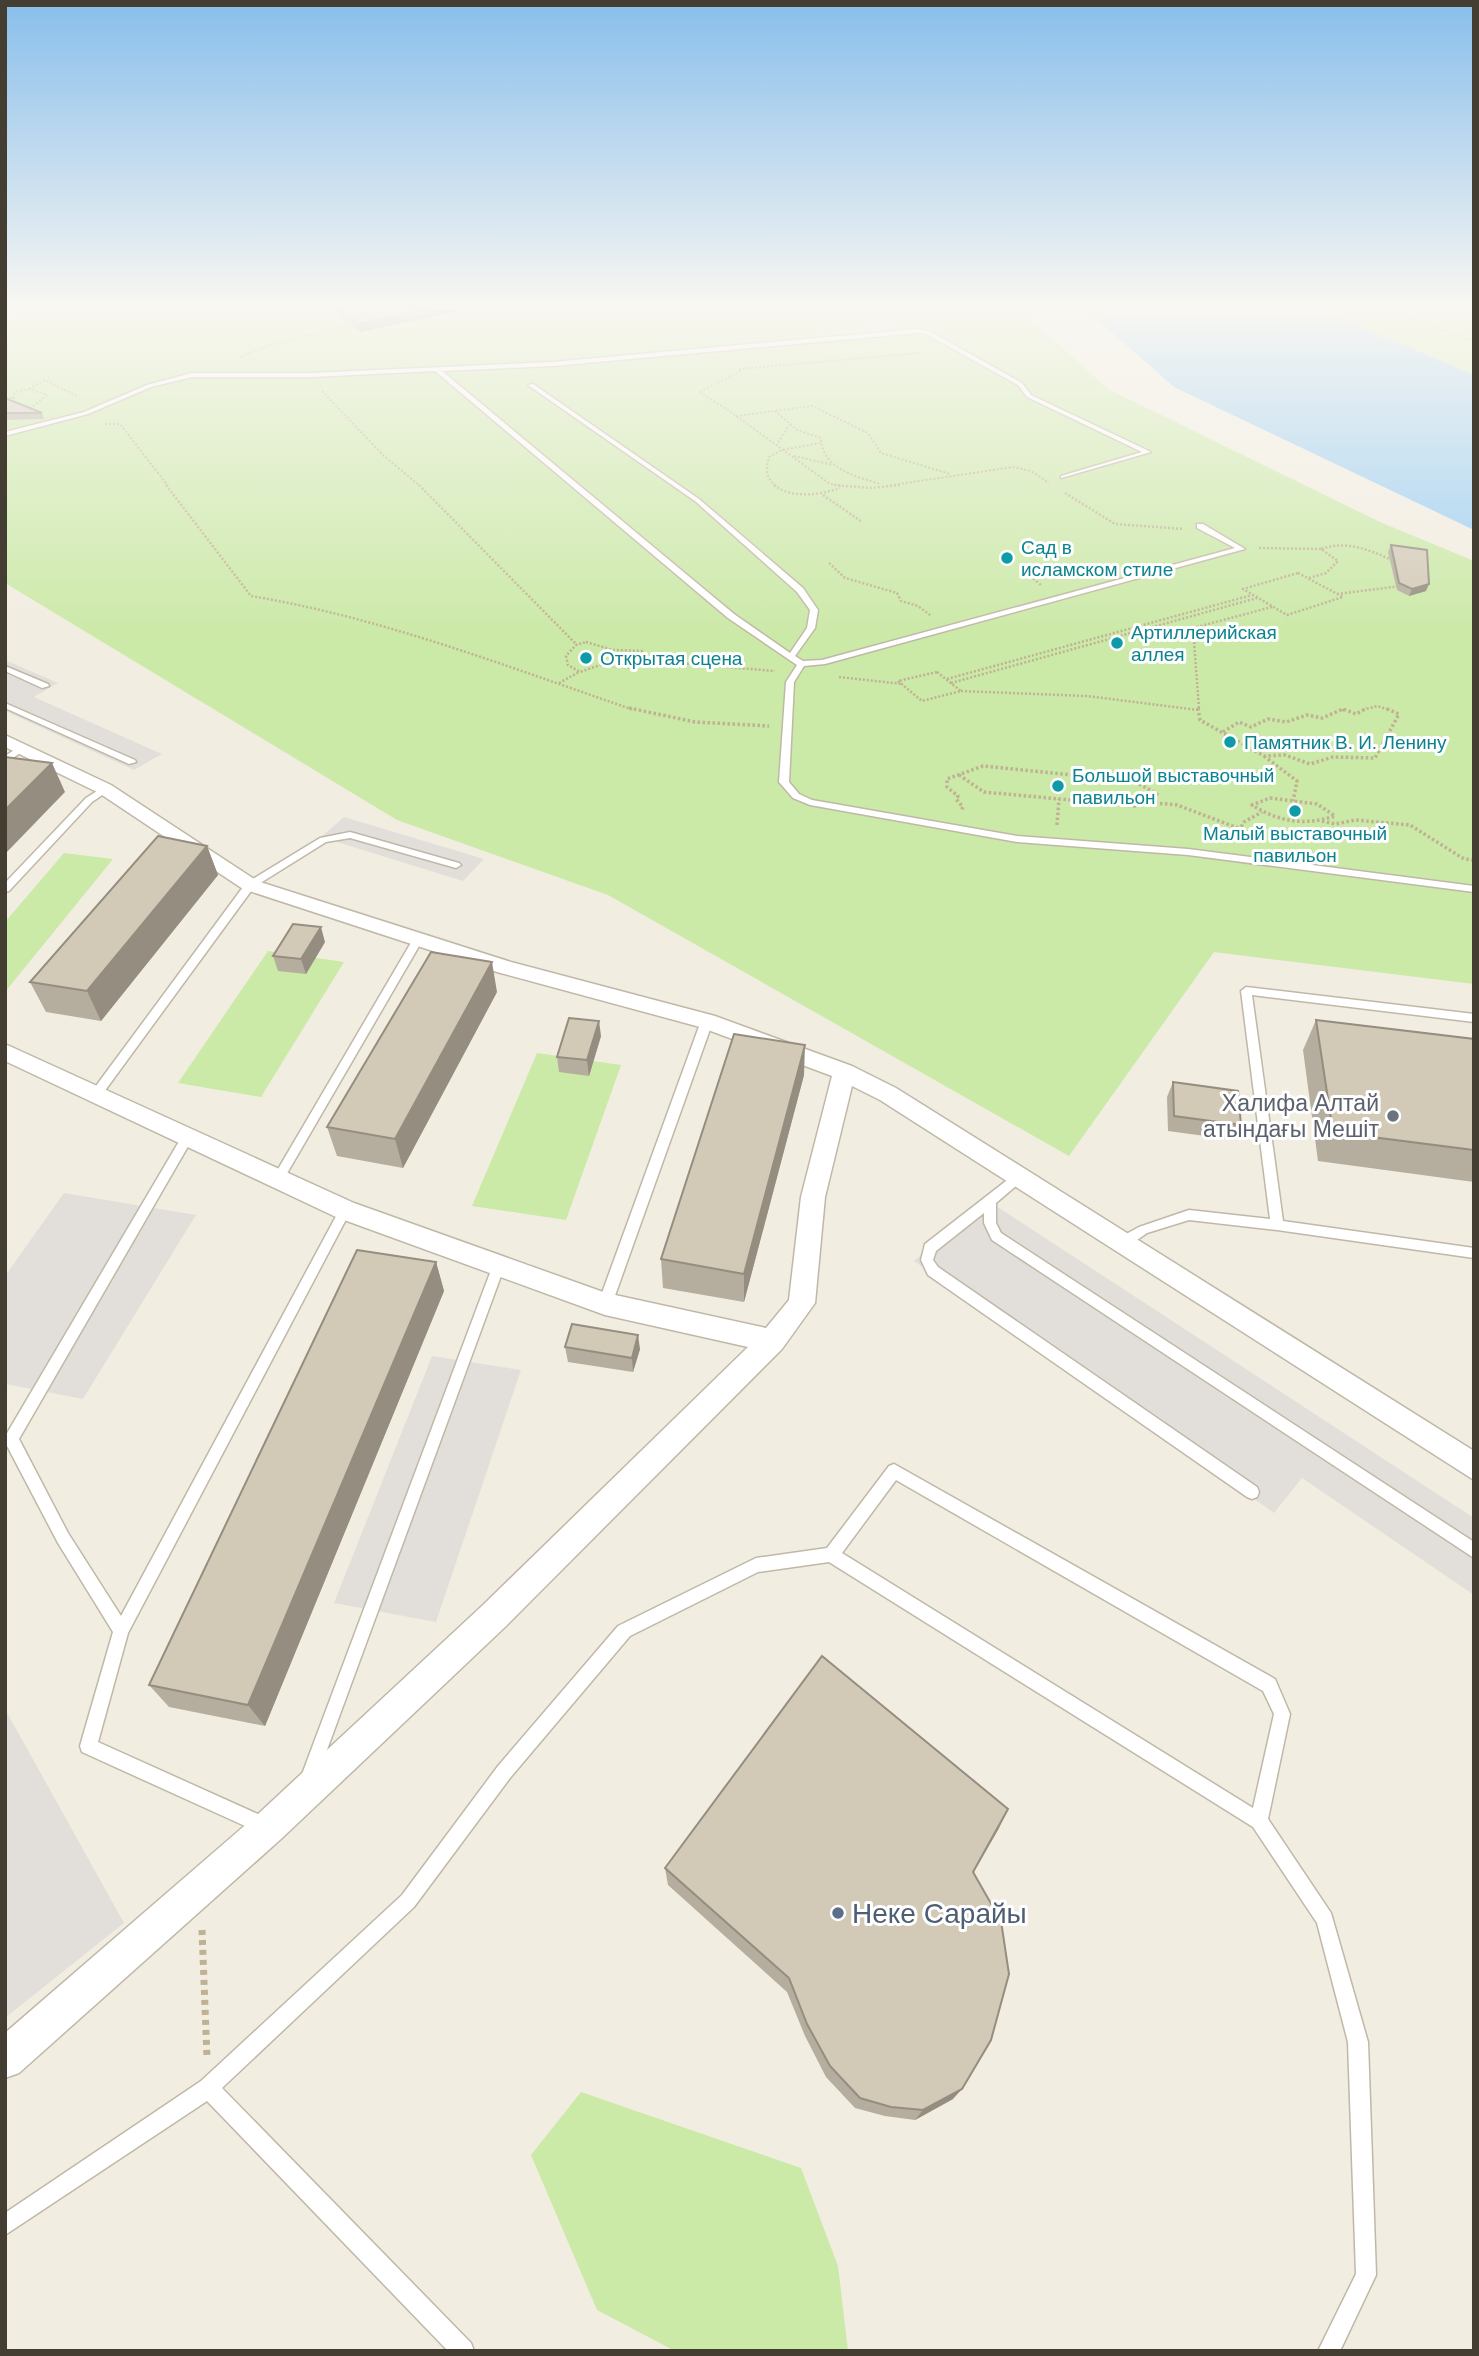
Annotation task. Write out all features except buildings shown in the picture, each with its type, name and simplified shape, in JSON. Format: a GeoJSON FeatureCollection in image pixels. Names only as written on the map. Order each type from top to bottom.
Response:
{"type":"FeatureCollection","features":[{"type":"Feature","properties":{"kind":"street"},"geometry":{"type":"LineString","coordinates":[[11,749],[105,789],[250,885],[417,941],[707,1020],[844,1072],[888,1094],[1474,1468]]}},
{"type":"Feature","properties":{"kind":"street"},"geometry":{"type":"LineString","coordinates":[[5,1052],[345,1210],[605,1304],[772,1340]]}},
{"type":"Feature","properties":{"kind":"street"},"geometry":{"type":"LineString","coordinates":[[5,2059],[269,1827],[494,1616],[772,1340],[802,1303],[813,1198],[844,1072]]}},
{"type":"Feature","properties":{"kind":"lane"},"geometry":{"type":"LineString","coordinates":[[5,434],[64,419]]}},
{"type":"Feature","properties":{"kind":"lane"},"geometry":{"type":"LineString","coordinates":[[495,419],[731,617],[801,664],[822,662],[1241,549],[1200,527]]}},
{"type":"Feature","properties":{"kind":"lane"},"geometry":{"type":"LineString","coordinates":[[579,419],[697,500],[800,590],[814,610],[811,628],[790,657]]}},
{"type":"Feature","properties":{"kind":"lane"},"geometry":{"type":"LineString","coordinates":[[1063,477],[1148,452],[1078,419]]}},
{"type":"Feature","properties":{"kind":"lane"},"geometry":{"type":"LineString","coordinates":[[801,664],[790,682],[785,782],[796,796],[852,811],[1056,843],[1237,858],[1474,890]]}},
{"type":"Feature","properties":{"kind":"lane"},"geometry":{"type":"LineString","coordinates":[[5,668],[45,686]]}},
{"type":"Feature","properties":{"kind":"lane"},"geometry":{"type":"LineString","coordinates":[[5,705],[132,762]]}},
{"type":"Feature","properties":{"kind":"lane"},"geometry":{"type":"LineString","coordinates":[[5,889],[89,800],[105,789]]}},
{"type":"Feature","properties":{"kind":"lane"},"geometry":{"type":"LineString","coordinates":[[97,1093],[250,885],[323,840],[350,835],[456,865]]}},
{"type":"Feature","properties":{"kind":"lane"},"geometry":{"type":"LineString","coordinates":[[278,1180],[417,941]]}},
{"type":"Feature","properties":{"kind":"lane"},"geometry":{"type":"LineString","coordinates":[[1278,1225],[1246,991],[1474,1018]]}},
{"type":"Feature","properties":{"kind":"lane"},"geometry":{"type":"LineString","coordinates":[[605,1304],[707,1020]]}},
{"type":"Feature","properties":{"kind":"lane"},"geometry":{"type":"LineString","coordinates":[[121,1631],[63,1538],[11,1439],[188,1136]]}},
{"type":"Feature","properties":{"kind":"lane"},"geometry":{"type":"LineString","coordinates":[[1019,1177],[930,1248],[927,1260],[933,1271],[1252,1492]]}},
{"type":"Feature","properties":{"kind":"lane"},"geometry":{"type":"LineString","coordinates":[[990,1201],[990,1223],[996,1236],[1474,1551]]}},
{"type":"Feature","properties":{"kind":"lane"},"geometry":{"type":"LineString","coordinates":[[269,1827],[88,1746],[121,1631],[345,1210]]}},
{"type":"Feature","properties":{"kind":"lane"},"geometry":{"type":"LineString","coordinates":[[1122,1243],[1143,1230],[1189,1215],[1474,1253]]}},
{"type":"Feature","properties":{"kind":"lane"},"geometry":{"type":"LineString","coordinates":[[302,1796],[499,1265]]}},
{"type":"Feature","properties":{"kind":"lane"},"geometry":{"type":"LineString","coordinates":[[831,1555],[894,1471],[1269,1685],[1282,1714],[1259,1821]]}},
{"type":"Feature","properties":{"kind":"lane"},"geometry":{"type":"LineString","coordinates":[[5,2225],[208,2088],[408,1901],[504,1772],[624,1631],[756,1565],[831,1555],[1259,1821],[1325,1919],[1358,2042],[1366,2275],[1329,2351]]}},
{"type":"Feature","properties":{"kind":"lane"},"geometry":{"type":"LineString","coordinates":[[208,2088],[463,2351]]}},
{"type":"Feature","properties":{"kind":"path"},"geometry":{"type":"LineString","coordinates":[[349,419],[384,456],[408,474],[577,645]]}},
{"type":"Feature","properties":{"kind":"path"},"geometry":{"type":"LineString","coordinates":[[739,419],[830,484],[840,488]]}},
{"type":"Feature","properties":{"kind":"path"},"geometry":{"type":"LineString","coordinates":[[783,419],[789,425],[821,438],[820,443],[834,466]]}},
{"type":"Feature","properties":{"kind":"path"},"geometry":{"type":"LineString","coordinates":[[840,419],[868,433],[880,453],[917,468],[958,475]]}},
{"type":"Feature","properties":{"kind":"path"},"geometry":{"type":"LineString","coordinates":[[94,425],[120,424],[251,596],[312,606],[396,629],[647,714],[708,723],[788,726]]}},
{"type":"Feature","properties":{"kind":"path"},"geometry":{"type":"LineString","coordinates":[[776,446],[789,425]]}},
{"type":"Feature","properties":{"kind":"path"},"geometry":{"type":"LineString","coordinates":[[820,443],[782,450],[769,457],[765,465],[770,482],[797,495],[822,495],[840,488],[884,485],[1013,467],[1031,471],[1051,485]]}},
{"type":"Feature","properties":{"kind":"path"},"geometry":{"type":"LineString","coordinates":[[789,455],[834,466],[850,475],[884,485]]}},
{"type":"Feature","properties":{"kind":"path"},"geometry":{"type":"LineString","coordinates":[[1063,492],[1115,524],[1176,530],[1200,527]]}},
{"type":"Feature","properties":{"kind":"path"},"geometry":{"type":"LineString","coordinates":[[822,495],[862,522]]}},
{"type":"Feature","properties":{"kind":"path"},"geometry":{"type":"LineString","coordinates":[[1237,547],[1321,549],[1336,542],[1371,550],[1405,566]]}},
{"type":"Feature","properties":{"kind":"path"},"geometry":{"type":"LineString","coordinates":[[1307,578],[1326,573],[1338,561],[1321,549]]}},
{"type":"Feature","properties":{"kind":"path"},"geometry":{"type":"LineString","coordinates":[[829,563],[845,578],[897,593],[901,601],[926,610],[940,630]]}},
{"type":"Feature","properties":{"kind":"path"},"geometry":{"type":"LineString","coordinates":[[1298,573],[1336,594],[1343,597],[1287,615],[1243,589],[1298,573]]}},
{"type":"Feature","properties":{"kind":"path"},"geometry":{"type":"LineString","coordinates":[[1336,594],[1357,589],[1380,592],[1404,585]]}},
{"type":"Feature","properties":{"kind":"path"},"geometry":{"type":"LineString","coordinates":[[947,680],[1252,594]]}},
{"type":"Feature","properties":{"kind":"path"},"geometry":{"type":"LineString","coordinates":[[951,683],[1258,598]]}},
{"type":"Feature","properties":{"kind":"path"},"geometry":{"type":"LineString","coordinates":[[1272,607],[1193,628],[1194,660],[1202,692],[1200,720],[1264,756],[1297,781],[1293,801]]}},
{"type":"Feature","properties":{"kind":"path"},"geometry":{"type":"LineString","coordinates":[[558,684],[600,665],[635,668],[644,651],[609,649],[601,643],[585,641],[566,656],[568,665],[580,672]]}},
{"type":"Feature","properties":{"kind":"path"},"geometry":{"type":"LineString","coordinates":[[639,660],[903,684]]}},
{"type":"Feature","properties":{"kind":"path"},"geometry":{"type":"LineString","coordinates":[[961,691],[937,672],[898,681],[922,701],[961,691],[1086,696],[1199,708]]}},
{"type":"Feature","properties":{"kind":"path"},"geometry":{"type":"LineString","coordinates":[[1223,732],[1239,722],[1251,727],[1263,719],[1274,717],[1286,722],[1298,715],[1311,713],[1322,718],[1343,709],[1356,714],[1368,706],[1380,705],[1399,713],[1375,758],[1333,757],[1310,764],[1285,755],[1264,756]]}},
{"type":"Feature","properties":{"kind":"path"},"geometry":{"type":"LineString","coordinates":[[960,775],[983,766],[1134,781],[1157,794],[1135,806],[984,792],[960,775],[953,774],[947,783],[963,807],[961,829]]}},
{"type":"Feature","properties":{"kind":"path"},"geometry":{"type":"LineString","coordinates":[[1270,798],[1317,804],[1335,816],[1317,824],[1273,818],[1262,812],[1252,805],[1270,798]]}},
{"type":"Feature","properties":{"kind":"path"},"geometry":{"type":"LineString","coordinates":[[1056,843],[1059,799]]}},
{"type":"Feature","properties":{"kind":"path"},"geometry":{"type":"LineString","coordinates":[[1143,802],[1177,805],[1238,828]]}},
{"type":"Feature","properties":{"kind":"path"},"geometry":{"type":"LineString","coordinates":[[1237,858],[1234,840],[1238,828],[1247,818],[1262,812]]}},
{"type":"Feature","properties":{"kind":"path"},"geometry":{"type":"LineString","coordinates":[[1322,821],[1336,825],[1348,825],[1355,820],[1410,825],[1464,859],[1474,860]]}},
{"type":"Feature","properties":{"kind":"path"},"geometry":{"type":"LineString","coordinates":[[200,1887],[208,2088]]}},
{"type":"Feature","properties":{"kind":"green space"},"geometry":{"type":"Polygon","coordinates":[[[5,419],[1169,419],[1380,522],[1474,561],[1474,984],[1214,952],[1069,1156],[608,895],[397,820],[5,583],[5,419]]]}},
{"type":"Feature","properties":{"kind":"green space"},"geometry":{"type":"Polygon","coordinates":[[[64,853],[113,859],[5,992],[5,922],[64,853]]]}},
{"type":"Feature","properties":{"kind":"green space"},"geometry":{"type":"Polygon","coordinates":[[[268,951],[344,962],[261,1097],[178,1083],[268,951]]]}},
{"type":"Feature","properties":{"kind":"green space"},"geometry":{"type":"Polygon","coordinates":[[[537,1053],[621,1065],[566,1220],[472,1206],[537,1053]]]}},
{"type":"Feature","properties":{"kind":"green space"},"geometry":{"type":"Polygon","coordinates":[[[581,2092],[801,2168],[838,2266],[848,2351],[675,2351],[597,2310],[531,2155],[581,2092]]]}},
{"type":"Feature","properties":{"kind":"shaded area"},"geometry":{"type":"Polygon","coordinates":[[[5,660],[58,683],[34,697],[162,754],[134,770],[5,711],[5,660]]]}},
{"type":"Feature","properties":{"kind":"shaded area"},"geometry":{"type":"Polygon","coordinates":[[[344,817],[484,859],[463,881],[321,837],[344,817]]]}},
{"type":"Feature","properties":{"kind":"shaded area"},"geometry":{"type":"Polygon","coordinates":[[[64,1193],[196,1215],[83,1399],[5,1384],[5,1276],[64,1193]]]}},
{"type":"Feature","properties":{"kind":"shaded area"},"geometry":{"type":"Polygon","coordinates":[[[984,1198],[1474,1518],[1474,1595],[1302,1478],[1274,1513],[914,1261],[984,1198]]]}},
{"type":"Feature","properties":{"kind":"shaded area"},"geometry":{"type":"Polygon","coordinates":[[[432,1356],[521,1370],[436,1622],[334,1603],[432,1356]]]}},
{"type":"Feature","properties":{"kind":"shaded area"},"geometry":{"type":"Polygon","coordinates":[[[5,1709],[124,1923],[5,2018],[5,1709]]]}},
{"type":"Feature","properties":{"kind":"water"},"geometry":{"type":"Polygon","coordinates":[[[1241,419],[1474,419],[1474,530],[1241,419]]]}},
{"type":"Feature","properties":{"kind":"place","name":"Сад в исламском стиле"},"geometry":{"type":"Point","coordinates":[1007,558]}},
{"type":"Feature","properties":{"kind":"place","name":"Артиллерийская аллея"},"geometry":{"type":"Point","coordinates":[1117,643]}},
{"type":"Feature","properties":{"kind":"place","name":"Открытая сцена"},"geometry":{"type":"Point","coordinates":[586,658]}},
{"type":"Feature","properties":{"kind":"place","name":"Памятник В. И. Ленину"},"geometry":{"type":"Point","coordinates":[1230,742]}},
{"type":"Feature","properties":{"kind":"place","name":"Большой выставочный павильон"},"geometry":{"type":"Point","coordinates":[1058,786]}},
{"type":"Feature","properties":{"kind":"place","name":"Малый выставочный павильон"},"geometry":{"type":"Point","coordinates":[1295,811]}},
{"type":"Feature","properties":{"kind":"place","name":"Халифа Алтай атындағы Мешіт"},"geometry":{"type":"Point","coordinates":[1393,1116]}},
{"type":"Feature","properties":{"kind":"place","name":"Неке Сарайы"},"geometry":{"type":"Point","coordinates":[838,1913]}}]}
